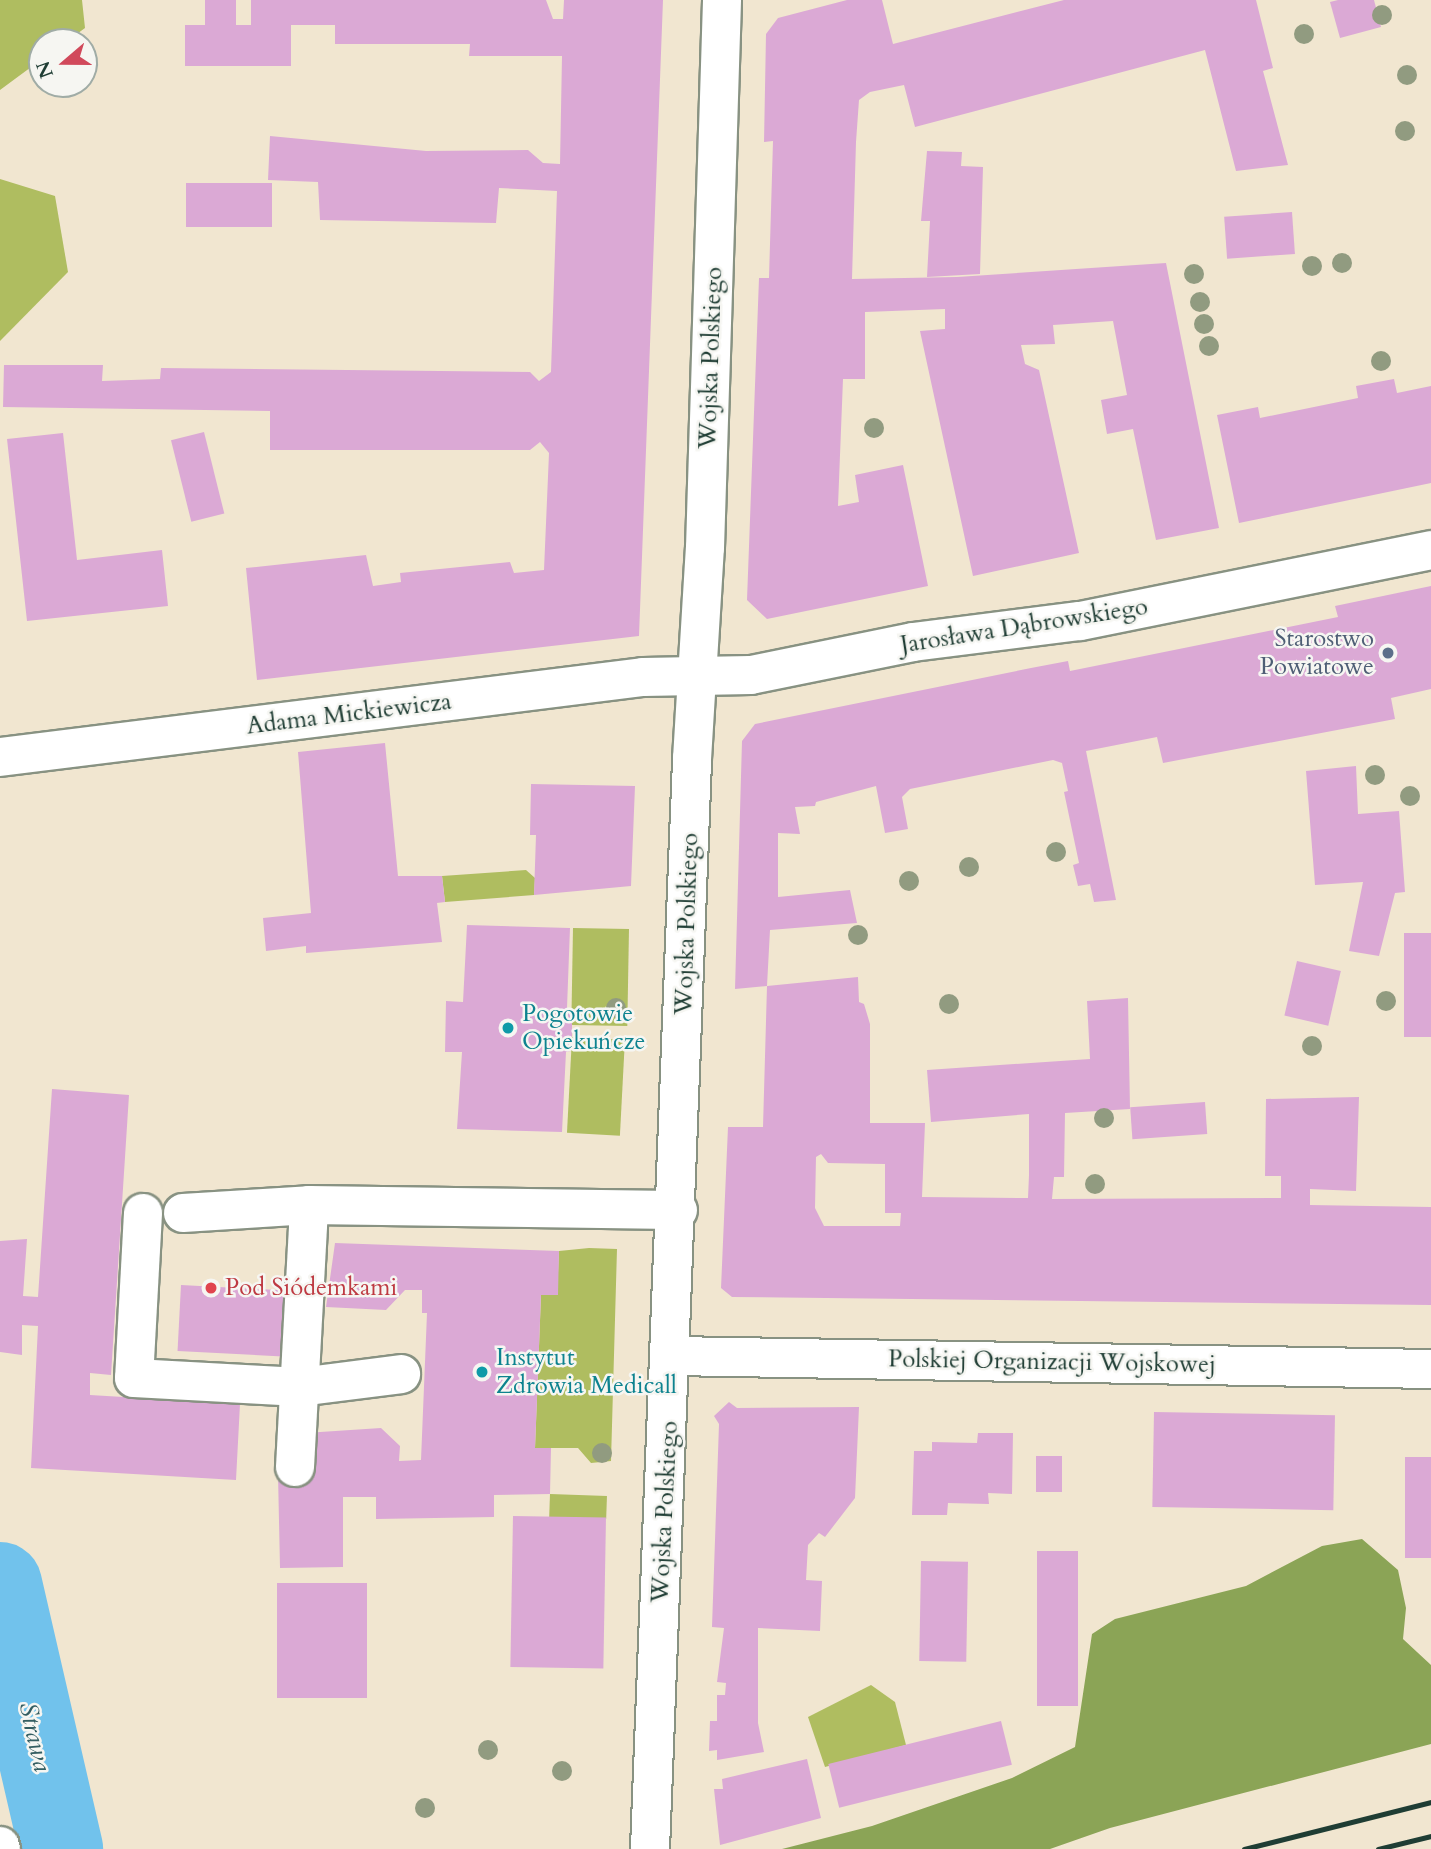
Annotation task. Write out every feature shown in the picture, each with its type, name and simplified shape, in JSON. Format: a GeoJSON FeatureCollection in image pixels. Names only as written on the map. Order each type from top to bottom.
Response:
{"type":"FeatureCollection","features":[{"type":"Feature","properties":{"kind":"street","name":"Wojska Polskiego"},"geometry":{"type":"LineString","coordinates":[[650,1849],[678,1210],[722,0]]}},
{"type":"Feature","properties":{"kind":"street","name":"Jarosława Dąbrowskiego"},"geometry":{"type":"LineString","coordinates":[[698,676],[751,675],[913,642],[1016,633],[1431,550]]}},
{"type":"Feature","properties":{"kind":"street","name":"Adama Mickiewicza"},"geometry":{"type":"LineString","coordinates":[[0,757],[643,677],[698,676]]}},
{"type":"Feature","properties":{"kind":"street"},"geometry":{"type":"LineString","coordinates":[[183,1213],[309,1205],[678,1210]]}},
{"type":"Feature","properties":{"kind":"street"},"geometry":{"type":"LineString","coordinates":[[295,1467],[309,1205]]}},
{"type":"Feature","properties":{"kind":"street"},"geometry":{"type":"LineString","coordinates":[[144,1213],[134,1378],[300,1387],[401,1374]]}},
{"type":"Feature","properties":{"kind":"street","name":"Polskiej Organizacji Wojskowej"},"geometry":{"type":"LineString","coordinates":[[672,1356],[1431,1369]]}},
{"type":"Feature","properties":{"kind":"green space"},"geometry":{"type":"Polygon","coordinates":[[[0,0],[82,0],[85,28],[28,28],[28,69],[0,90],[0,0]]]}},
{"type":"Feature","properties":{"kind":"green space"},"geometry":{"type":"Polygon","coordinates":[[[0,179],[55,196],[68,272],[0,341],[0,179]]]}},
{"type":"Feature","properties":{"kind":"green space"},"geometry":{"type":"Polygon","coordinates":[[[526,870],[535,878],[534,895],[445,902],[442,876],[526,870]]]}},
{"type":"Feature","properties":{"kind":"green space"},"geometry":{"type":"Polygon","coordinates":[[[573,928],[629,929],[627,1026],[571,1025],[573,928]]]}},
{"type":"Feature","properties":{"kind":"green space"},"geometry":{"type":"Polygon","coordinates":[[[572,1037],[625,1040],[620,1136],[567,1133],[572,1037]]]}},
{"type":"Feature","properties":{"kind":"green space"},"geometry":{"type":"Polygon","coordinates":[[[617,1249],[611,1461],[591,1463],[578,1448],[535,1448],[541,1295],[557,1295],[559,1251],[617,1249]]]}},
{"type":"Feature","properties":{"kind":"green space"},"geometry":{"type":"Polygon","coordinates":[[[550,1494],[607,1496],[606,1519],[549,1517],[550,1494]]]}},
{"type":"Feature","properties":{"kind":"green space"},"geometry":{"type":"Polygon","coordinates":[[[1362,1539],[1398,1570],[1406,1608],[1403,1639],[1431,1665],[1431,1744],[1110,1828],[1050,1849],[782,1849],[872,1826],[1012,1778],[1075,1747],[1092,1634],[1115,1619],[1246,1586],[1322,1546],[1362,1539]]]}},
{"type":"Feature","properties":{"kind":"green space"},"geometry":{"type":"Polygon","coordinates":[[[871,1685],[895,1702],[906,1745],[825,1767],[808,1717],[871,1685]]]}},
{"type":"Feature","properties":{"kind":"building"},"geometry":{"type":"Polygon","coordinates":[[[205,0],[236,0],[236,25],[251,25],[251,0],[546,0],[553,19],[563,19],[564,0],[663,0],[639,636],[257,680],[246,568],[366,555],[373,586],[401,582],[400,573],[510,562],[514,573],[544,570],[549,453],[540,442],[530,450],[270,450],[270,411],[3,407],[4,365],[103,365],[102,381],[160,379],[161,368],[530,372],[539,381],[551,372],[557,191],[499,188],[496,223],[320,220],[318,182],[268,180],[270,136],[426,151],[528,150],[543,163],[560,164],[562,56],[469,56],[470,44],[335,44],[335,25],[291,25],[291,66],[185,66],[185,25],[205,25],[205,0]]]}},
{"type":"Feature","properties":{"kind":"building"},"geometry":{"type":"Polygon","coordinates":[[[847,0],[882,0],[893,44],[1064,0],[1256,0],[1273,68],[1263,71],[1288,165],[1236,171],[1205,50],[915,127],[904,85],[870,92],[859,100],[856,142],[852,279],[957,277],[1166,263],[1219,528],[1156,540],[1133,429],[1107,434],[1101,400],[1127,395],[1113,321],[1053,325],[1055,344],[1021,345],[1025,364],[1039,370],[1079,553],[973,576],[920,331],[945,329],[945,309],[865,312],[865,379],[843,379],[838,506],[859,502],[855,475],[903,465],[928,586],[767,619],[747,600],[759,278],[769,278],[773,141],[764,142],[766,34],[778,18],[847,0]]]}},
{"type":"Feature","properties":{"kind":"building"},"geometry":{"type":"Polygon","coordinates":[[[1374,0],[1381,27],[1340,38],[1330,2],[1374,0]]]}},
{"type":"Feature","properties":{"kind":"building"},"geometry":{"type":"Polygon","coordinates":[[[927,151],[962,152],[961,166],[983,167],[980,274],[927,277],[930,221],[921,221],[927,151]]]}},
{"type":"Feature","properties":{"kind":"building"},"geometry":{"type":"Polygon","coordinates":[[[186,183],[272,183],[272,227],[186,227],[186,183]]]}},
{"type":"Feature","properties":{"kind":"building"},"geometry":{"type":"Polygon","coordinates":[[[1292,212],[1295,254],[1227,259],[1224,217],[1292,212]]]}},
{"type":"Feature","properties":{"kind":"building"},"geometry":{"type":"Polygon","coordinates":[[[1394,379],[1397,393],[1431,386],[1431,483],[1239,523],[1217,415],[1258,407],[1260,418],[1358,398],[1356,386],[1394,379]]]}},
{"type":"Feature","properties":{"kind":"building"},"geometry":{"type":"Polygon","coordinates":[[[204,432],[224,514],[191,522],[171,440],[204,432]]]}},
{"type":"Feature","properties":{"kind":"building"},"geometry":{"type":"Polygon","coordinates":[[[63,433],[77,560],[162,550],[168,606],[27,621],[7,439],[63,433]]]}},
{"type":"Feature","properties":{"kind":"building"},"geometry":{"type":"Polygon","coordinates":[[[1431,586],[1431,689],[1391,698],[1395,719],[1163,763],[1157,737],[1086,751],[1116,900],[1094,902],[1090,884],[1078,886],[1073,865],[1079,863],[1064,792],[1068,791],[1062,763],[1053,760],[910,789],[902,797],[908,829],[885,833],[876,786],[816,802],[815,806],[795,807],[800,834],[778,833],[778,897],[850,890],[857,923],[770,930],[767,986],[735,989],[742,741],[755,724],[1068,661],[1070,671],[1338,617],[1335,606],[1431,586]]]}},
{"type":"Feature","properties":{"kind":"building"},"geometry":{"type":"Polygon","coordinates":[[[385,743],[398,876],[442,876],[445,902],[437,903],[442,942],[306,953],[306,946],[266,951],[263,918],[311,913],[298,752],[385,743]]]}},
{"type":"Feature","properties":{"kind":"building"},"geometry":{"type":"Polygon","coordinates":[[[1356,766],[1358,814],[1399,811],[1405,892],[1395,893],[1379,956],[1349,951],[1363,882],[1315,885],[1306,771],[1356,766]]]}},
{"type":"Feature","properties":{"kind":"building"},"geometry":{"type":"Polygon","coordinates":[[[531,784],[635,786],[631,886],[534,895],[536,835],[530,835],[531,784]]]}},
{"type":"Feature","properties":{"kind":"building","name":"Pogotowie Opiekuńcze"},"geometry":{"type":"Polygon","coordinates":[[[467,925],[570,928],[567,1008],[572,1008],[572,1037],[570,1051],[566,1052],[562,1132],[457,1129],[462,1052],[445,1052],[446,1001],[463,1002],[467,925]]]}},
{"type":"Feature","properties":{"kind":"building"},"geometry":{"type":"Polygon","coordinates":[[[1404,933],[1431,933],[1431,1037],[1404,1037],[1404,933]]]}},
{"type":"Feature","properties":{"kind":"building"},"geometry":{"type":"Polygon","coordinates":[[[1297,961],[1341,971],[1328,1026],[1284,1016],[1297,961]]]}},
{"type":"Feature","properties":{"kind":"building"},"geometry":{"type":"Polygon","coordinates":[[[858,977],[859,1002],[864,1004],[870,1024],[870,1123],[925,1123],[922,1197],[1028,1198],[1029,1114],[931,1122],[927,1070],[1090,1059],[1087,1001],[1128,998],[1130,1109],[1065,1113],[1064,1177],[1054,1177],[1052,1199],[1281,1198],[1281,1176],[1265,1176],[1266,1099],[1359,1097],[1356,1191],[1310,1189],[1310,1205],[1431,1207],[1431,1305],[732,1297],[721,1288],[728,1127],[763,1127],[767,986],[858,977]],[[821,1154],[816,1157],[815,1208],[824,1226],[900,1226],[901,1213],[885,1213],[885,1164],[828,1163],[821,1154]]]}},
{"type":"Feature","properties":{"kind":"building"},"geometry":{"type":"Polygon","coordinates":[[[52,1089],[129,1095],[111,1375],[90,1373],[90,1395],[240,1404],[236,1480],[31,1468],[38,1326],[22,1325],[22,1355],[0,1352],[0,1241],[27,1239],[23,1296],[38,1297],[52,1089]]]}},
{"type":"Feature","properties":{"kind":"building"},"geometry":{"type":"Polygon","coordinates":[[[1205,1102],[1207,1134],[1132,1139],[1130,1107],[1205,1102]]]}},
{"type":"Feature","properties":{"kind":"building","name":"Instytut Zdrowia Medicall"},"geometry":{"type":"Polygon","coordinates":[[[335,1243],[559,1251],[558,1295],[541,1295],[535,1448],[551,1448],[550,1494],[494,1495],[494,1517],[376,1519],[376,1497],[343,1497],[343,1567],[280,1568],[278,1474],[305,1433],[381,1428],[400,1446],[399,1461],[421,1460],[427,1313],[422,1313],[422,1290],[405,1290],[386,1310],[326,1307],[335,1243]]]}},
{"type":"Feature","properties":{"kind":"building"},"geometry":{"type":"Polygon","coordinates":[[[181,1285],[291,1291],[287,1357],[178,1351],[181,1285]]]}},
{"type":"Feature","properties":{"kind":"building"},"geometry":{"type":"Polygon","coordinates":[[[729,1402],[737,1408],[859,1407],[855,1498],[825,1537],[819,1533],[808,1545],[806,1580],[822,1581],[820,1631],[758,1628],[758,1723],[764,1752],[717,1760],[717,1750],[709,1751],[710,1721],[717,1721],[717,1695],[725,1695],[726,1683],[717,1682],[724,1628],[712,1627],[719,1424],[714,1416],[729,1402]]]}},
{"type":"Feature","properties":{"kind":"building"},"geometry":{"type":"Polygon","coordinates":[[[1154,1412],[1335,1415],[1333,1510],[1152,1507],[1154,1412]]]}},
{"type":"Feature","properties":{"kind":"building"},"geometry":{"type":"Polygon","coordinates":[[[978,1433],[1013,1433],[1012,1494],[988,1493],[989,1504],[948,1503],[947,1515],[912,1515],[914,1451],[932,1451],[932,1442],[977,1443],[978,1433]]]}},
{"type":"Feature","properties":{"kind":"building"},"geometry":{"type":"Polygon","coordinates":[[[1036,1456],[1062,1456],[1062,1492],[1036,1492],[1036,1456]]]}},
{"type":"Feature","properties":{"kind":"building"},"geometry":{"type":"Polygon","coordinates":[[[1405,1457],[1431,1457],[1431,1558],[1405,1558],[1405,1457]]]}},
{"type":"Feature","properties":{"kind":"building"},"geometry":{"type":"Polygon","coordinates":[[[513,1516],[606,1518],[603,1669],[510,1667],[513,1516]]]}},
{"type":"Feature","properties":{"kind":"building"},"geometry":{"type":"Polygon","coordinates":[[[1037,1551],[1078,1551],[1078,1706],[1037,1706],[1037,1551]]]}},
{"type":"Feature","properties":{"kind":"building"},"geometry":{"type":"Polygon","coordinates":[[[921,1561],[968,1562],[966,1662],[919,1661],[921,1561]]]}},
{"type":"Feature","properties":{"kind":"building"},"geometry":{"type":"Polygon","coordinates":[[[277,1583],[367,1583],[367,1698],[277,1698],[277,1583]]]}},
{"type":"Feature","properties":{"kind":"building"},"geometry":{"type":"Polygon","coordinates":[[[1001,1721],[1012,1765],[839,1808],[828,1764],[1001,1721]]]}},
{"type":"Feature","properties":{"kind":"building"},"geometry":{"type":"Polygon","coordinates":[[[807,1759],[821,1818],[720,1845],[714,1789],[723,1789],[722,1779],[807,1759]]]}},
{"type":"Feature","properties":{"kind":"waterway","name":"Strawa"},"geometry":{"type":"LineString","coordinates":[[0,1584],[61,1849]]}},
{"type":"Feature","properties":{"kind":"railway"},"geometry":{"type":"LineString","coordinates":[[1244,1849],[1431,1802]]}},
{"type":"Feature","properties":{"kind":"railway"},"geometry":{"type":"LineString","coordinates":[[1378,1849],[1431,1836]]}},
{"type":"Feature","properties":{"kind":"place","name":"Starostwo Powiatowe"},"geometry":{"type":"Point","coordinates":[1388,653]}},
{"type":"Feature","properties":{"kind":"place","name":"Pogotowie Opiekuńcze"},"geometry":{"type":"Point","coordinates":[508,1028]}},
{"type":"Feature","properties":{"kind":"place","name":"Pod Siódemkami"},"geometry":{"type":"Point","coordinates":[211,1288]}},
{"type":"Feature","properties":{"kind":"place","name":"Instytut Zdrowia Medicall"},"geometry":{"type":"Point","coordinates":[482,1372]}}]}
